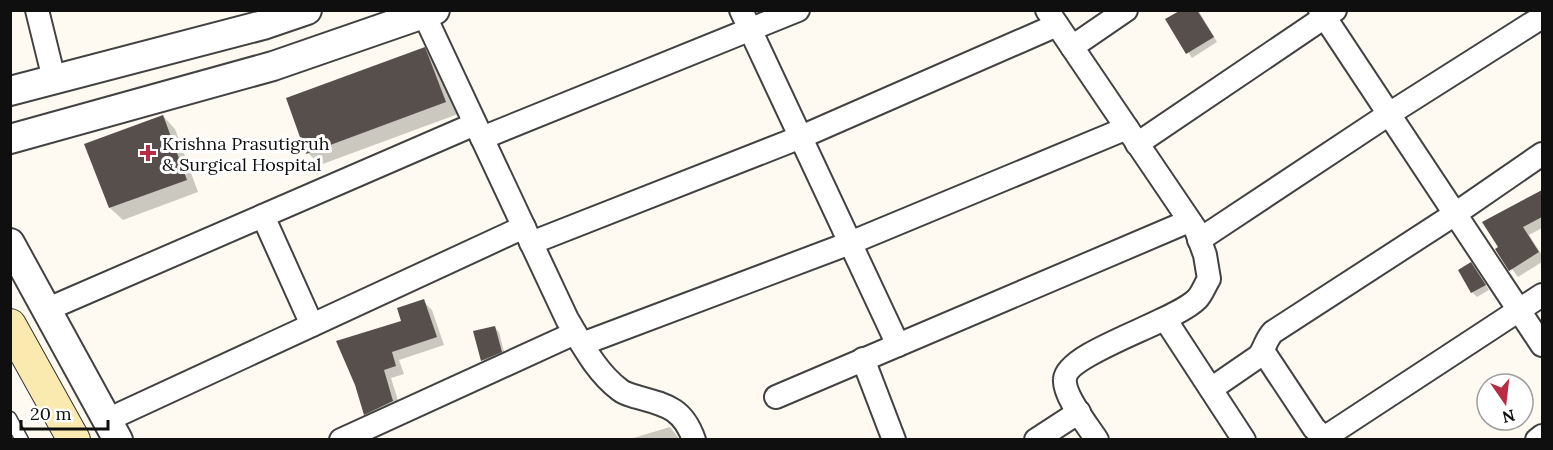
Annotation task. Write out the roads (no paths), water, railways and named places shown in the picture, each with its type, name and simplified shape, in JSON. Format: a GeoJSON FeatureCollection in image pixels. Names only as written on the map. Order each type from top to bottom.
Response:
{"type":"FeatureCollection","features":[{"type":"Feature","properties":{"kind":"main road"},"geometry":{"type":"LineString","coordinates":[[10,325],[74,440]]}},
{"type":"Feature","properties":{"kind":"street"},"geometry":{"type":"LineString","coordinates":[[37,10],[54,79]]}},
{"type":"Feature","properties":{"kind":"street"},"geometry":{"type":"LineString","coordinates":[[10,91],[263,25],[307,10]]}},
{"type":"Feature","properties":{"kind":"street"},"geometry":{"type":"LineString","coordinates":[[741,10],[898,345]]}},
{"type":"Feature","properties":{"kind":"street"},"geometry":{"type":"LineString","coordinates":[[48,309],[263,216],[479,131],[751,31],[798,10]]}},
{"type":"Feature","properties":{"kind":"street"},"geometry":{"type":"LineString","coordinates":[[1072,48],[1126,10]]}},
{"type":"Feature","properties":{"kind":"street"},"geometry":{"type":"LineString","coordinates":[[10,139],[273,66],[427,12],[479,131],[579,339],[603,376],[623,392],[669,407],[680,414],[694,440]]}},
{"type":"Feature","properties":{"kind":"street"},"geometry":{"type":"LineString","coordinates":[[341,440],[579,339],[850,243],[1132,136],[1326,13],[1389,114],[1542,345]]}},
{"type":"Feature","properties":{"kind":"street"},"geometry":{"type":"LineString","coordinates":[[776,397],[898,345],[1194,230],[1389,114],[1542,17]]}},
{"type":"Feature","properties":{"kind":"street"},"geometry":{"type":"LineString","coordinates":[[10,243],[112,430],[312,325],[528,235],[801,137],[1052,18],[1194,230],[1205,255],[1209,279],[1197,299],[1165,319],[1083,357],[1070,368],[1065,379],[1069,394],[1097,440]]}},
{"type":"Feature","properties":{"kind":"street"},"geometry":{"type":"LineString","coordinates":[[1211,389],[1263,351],[1267,338],[1273,332],[1455,214],[1542,154]]}},
{"type":"Feature","properties":{"kind":"street"},"geometry":{"type":"LineString","coordinates":[[263,216],[312,325]]}},
{"type":"Feature","properties":{"kind":"street"},"geometry":{"type":"LineString","coordinates":[[1263,351],[1314,428],[1321,435],[1327,436],[1542,295]]}},
{"type":"Feature","properties":{"kind":"street"},"geometry":{"type":"LineString","coordinates":[[1165,319],[1244,440]]}},
{"type":"Feature","properties":{"kind":"street"},"geometry":{"type":"LineString","coordinates":[[863,360],[894,440]]}},
{"type":"Feature","properties":{"kind":"street"},"geometry":{"type":"LineString","coordinates":[[1036,440],[1079,412]]}},
{"type":"Feature","properties":{"kind":"street"},"geometry":{"type":"LineString","coordinates":[[1537,440],[1542,436]]}},
{"type":"Feature","properties":{"kind":"lane"},"geometry":{"type":"LineString","coordinates":[[10,418],[22,440]]}},
{"type":"Feature","properties":{"kind":"place","name":"Krishna Prasutigruh & Surgical Hospital"},"geometry":{"type":"Point","coordinates":[148,153]}}]}
